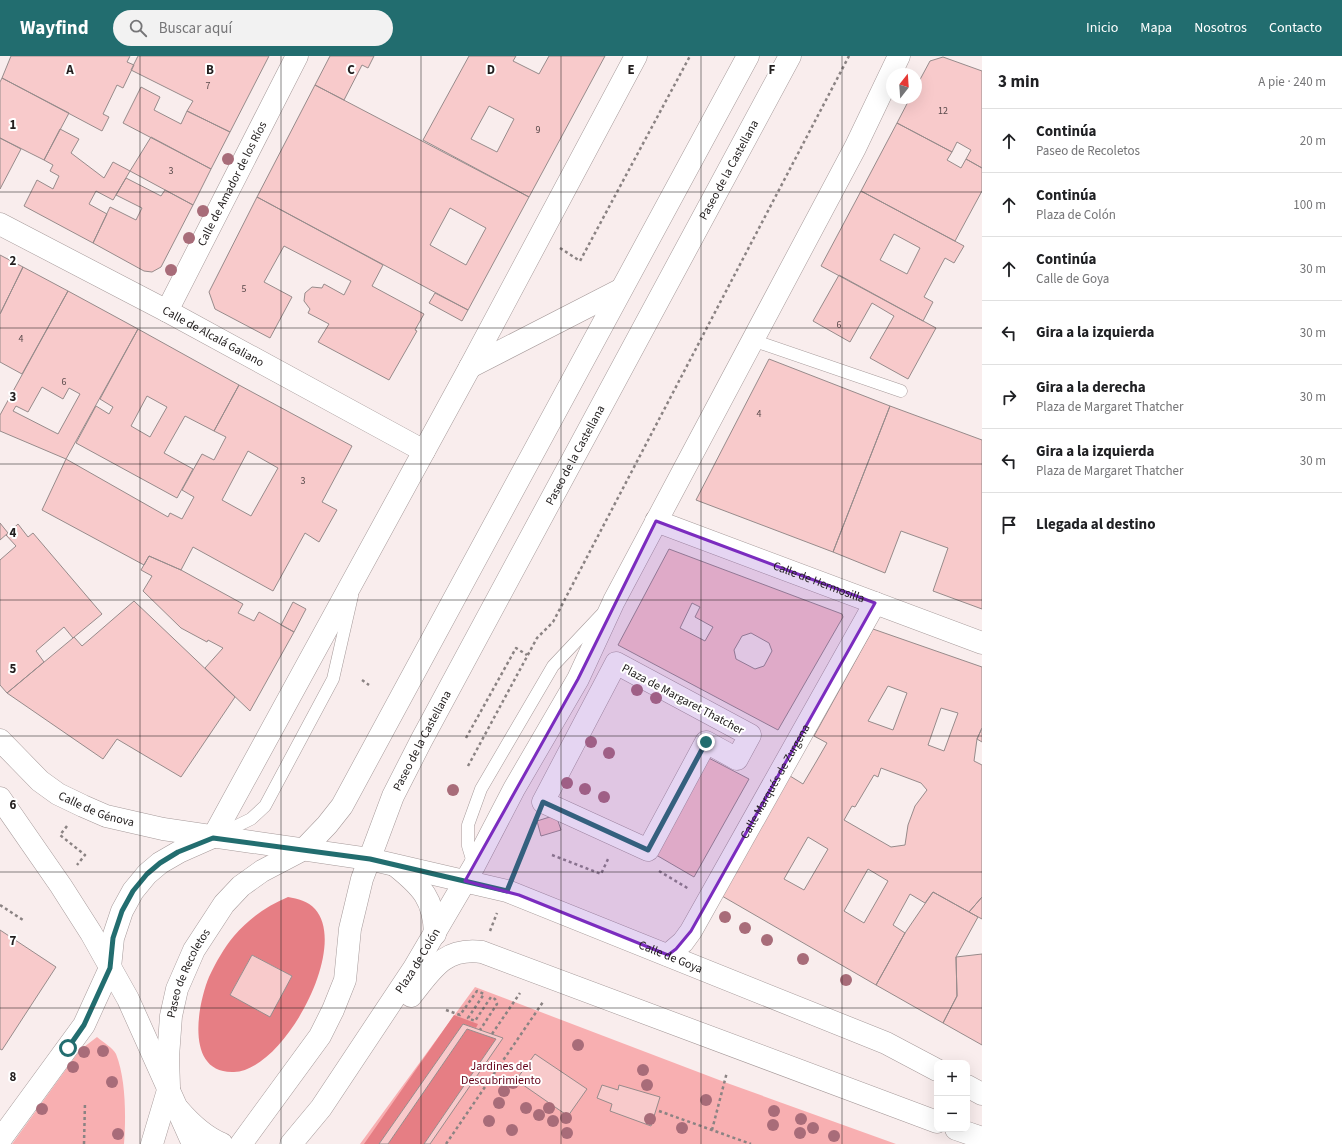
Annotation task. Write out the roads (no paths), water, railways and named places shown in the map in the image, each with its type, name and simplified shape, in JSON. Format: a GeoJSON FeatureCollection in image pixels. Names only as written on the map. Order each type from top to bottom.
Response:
{"type":"FeatureCollection","features":[{"type":"Feature","properties":{"kind":"main road","name":"Calle de Amador de los Ríos"},"geometry":{"type":"LineString","coordinates":[[167,311],[297,56]]}},
{"type":"Feature","properties":{"kind":"main road"},"geometry":{"type":"LineString","coordinates":[[213,838],[470,367],[636,56]]}},
{"type":"Feature","properties":{"kind":"main road"},"geometry":{"type":"LineString","coordinates":[[304,849],[327,825],[342,806],[748,56]]}},
{"type":"Feature","properties":{"kind":"main road","name":"Paseo de la Castellana"},"geometry":{"type":"LineString","coordinates":[[370,859],[393,796],[421,741],[790,56]]}},
{"type":"Feature","properties":{"kind":"main road"},"geometry":{"type":"LineString","coordinates":[[435,934],[470,874],[514,789],[578,679],[614,601],[855,148],[899,56]]}},
{"type":"Feature","properties":{"kind":"main road","name":"Calle de Alcalá Galiano"},"geometry":{"type":"LineString","coordinates":[[0,224],[167,311],[424,451]]}},
{"type":"Feature","properties":{"kind":"main road"},"geometry":{"type":"LineString","coordinates":[[470,367],[620,290]]}},
{"type":"Feature","properties":{"kind":"main road","name":"Calle de Hermosilla"},"geometry":{"type":"LineString","coordinates":[[656,521],[982,643]]}},
{"type":"Feature","properties":{"kind":"main road","name":"Calle Marqués de Zurgena"},"geometry":{"type":"LineString","coordinates":[[668,955],[683,942],[691,931],[875,603]]}},
{"type":"Feature","properties":{"kind":"main road","name":"Plaza de Margaret Thatcher"},"geometry":{"type":"LineString","coordinates":[[616,663],[750,735],[737,759],[706,742],[648,850],[543,802],[616,663]]}},
{"type":"Feature","properties":{"kind":"main road","name":"Calle de Génova"},"geometry":{"type":"LineString","coordinates":[[0,740],[40,781],[58,794],[83,806],[106,816],[136,824],[213,838]]}},
{"type":"Feature","properties":{"kind":"main road"},"geometry":{"type":"LineString","coordinates":[[0,798],[61,886],[91,933],[128,999],[193,1144]]}},
{"type":"Feature","properties":{"kind":"main road","name":"Plaza de Colón"},"geometry":{"type":"LineString","coordinates":[[110,968],[113,938],[122,911],[133,891],[147,874],[160,863],[178,852],[213,838],[370,859],[396,866],[414,880],[428,898],[435,918],[435,934],[321,1108],[291,1144]]}},
{"type":"Feature","properties":{"kind":"main road","name":"Paseo de Recoletos"},"geometry":{"type":"LineString","coordinates":[[152,1144],[173,1097],[168,1057],[171,1016],[177,988],[194,950],[224,904],[241,886],[262,871],[304,849]]}},
{"type":"Feature","properties":{"kind":"main road"},"geometry":{"type":"LineString","coordinates":[[241,1144],[320,1036],[333,1010],[345,980],[350,929],[355,901],[370,859]]}},
{"type":"Feature","properties":{"kind":"main road","name":"Calle de Goya"},"geometry":{"type":"LineString","coordinates":[[396,866],[470,874],[507,891],[886,1043],[934,1068]]}},
{"type":"Feature","properties":{"kind":"main road","name":"Plaza de Colón"},"geometry":{"type":"LineString","coordinates":[[347,1069],[366,1051],[438,962],[454,953],[468,950],[482,952],[934,1121]]}},
{"type":"Feature","properties":{"kind":"main road"},"geometry":{"type":"LineString","coordinates":[[0,1140],[84,1025],[110,968]]}},
{"type":"Feature","properties":{"kind":"main road"},"geometry":{"type":"LineString","coordinates":[[970,1088],[982,1094]]}},
{"type":"Feature","properties":{"kind":"main road"},"geometry":{"type":"LineString","coordinates":[[173,1097],[187,1119],[200,1130],[222,1144]]}},
{"type":"Feature","properties":{"kind":"main road"},"geometry":{"type":"LineString","coordinates":[[965,1132],[982,1138]]}},
{"type":"Feature","properties":{"kind":"lane"},"geometry":{"type":"LineString","coordinates":[[752,340],[901,391]]}},
{"type":"Feature","properties":{"kind":"lane"},"geometry":{"type":"LineString","coordinates":[[213,838],[251,820],[265,806],[300,742],[333,679],[359,569]]}},
{"type":"Feature","properties":{"kind":"lane"},"geometry":{"type":"LineString","coordinates":[[470,874],[468,825],[481,789],[553,666],[614,601]]}},
{"type":"Feature","properties":{"kind":"park label","name":"Jardines del Descubrimiento"},"geometry":{"type":"Point","coordinates":[501,1073]}}]}
